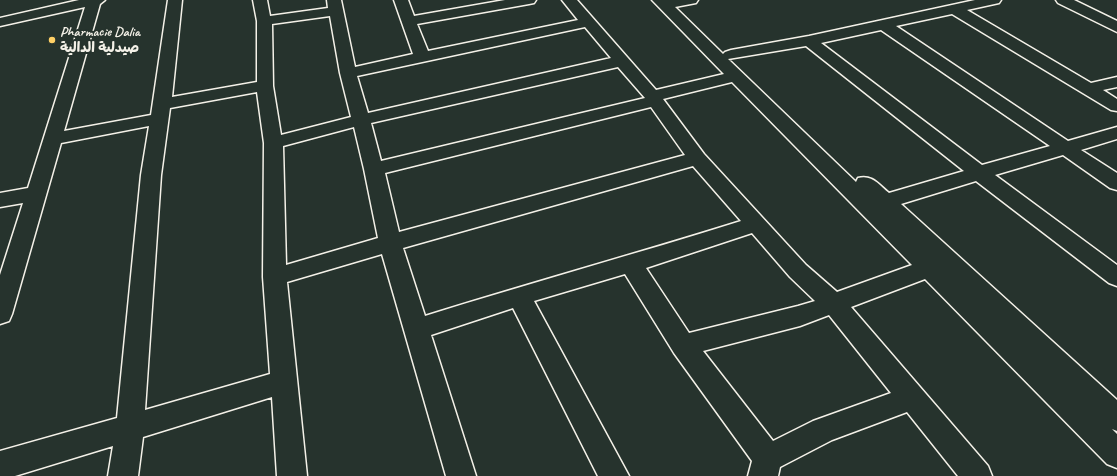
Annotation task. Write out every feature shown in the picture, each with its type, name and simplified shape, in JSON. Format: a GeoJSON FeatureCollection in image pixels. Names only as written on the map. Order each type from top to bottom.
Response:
{"type":"FeatureCollection","features":[{"type":"Feature","properties":{"kind":"street"},"geometry":{"type":"LineString","coordinates":[[0,22],[96,0]]}},
{"type":"Feature","properties":{"kind":"street"},"geometry":{"type":"LineString","coordinates":[[0,314],[96,0]]}},
{"type":"Feature","properties":{"kind":"street"},"geometry":{"type":"LineString","coordinates":[[123,476],[130,427],[151,175],[175,0]]}},
{"type":"Feature","properties":{"kind":"street"},"geometry":{"type":"LineString","coordinates":[[260,0],[264,21],[264,86],[273,143],[275,277],[292,476]]}},
{"type":"Feature","properties":{"kind":"street"},"geometry":{"type":"LineString","coordinates":[[401,0],[422,58]]}},
{"type":"Feature","properties":{"kind":"street"},"geometry":{"type":"LineString","coordinates":[[409,21],[529,0]]}},
{"type":"Feature","properties":{"kind":"street"},"geometry":{"type":"LineString","coordinates":[[568,0],[589,22],[654,98],[697,158],[798,271],[833,304],[977,476]]}},
{"type":"Feature","properties":{"kind":"street"},"geometry":{"type":"LineString","coordinates":[[731,55],[809,41],[994,0]]}},
{"type":"Feature","properties":{"kind":"street"},"geometry":{"type":"LineString","coordinates":[[1063,0],[1117,27]]}},
{"type":"Feature","properties":{"kind":"street"},"geometry":{"type":"LineString","coordinates":[[673,2],[1117,418]]}},
{"type":"Feature","properties":{"kind":"street"},"geometry":{"type":"LineString","coordinates":[[673,2],[737,76],[1117,454]]}},
{"type":"Feature","properties":{"kind":"street"},"geometry":{"type":"LineString","coordinates":[[264,21],[339,4],[348,73],[374,169],[390,243],[461,476]]}},
{"type":"Feature","properties":{"kind":"street"},"geometry":{"type":"LineString","coordinates":[[954,9],[1117,106]]}},
{"type":"Feature","properties":{"kind":"street"},"geometry":{"type":"LineString","coordinates":[[348,73],[589,22]]}},
{"type":"Feature","properties":{"kind":"street"},"geometry":{"type":"LineString","coordinates":[[883,24],[1117,183]]}},
{"type":"Feature","properties":{"kind":"street"},"geometry":{"type":"LineString","coordinates":[[809,41],[1117,276]]}},
{"type":"Feature","properties":{"kind":"street"},"geometry":{"type":"LineString","coordinates":[[273,143],[360,120],[621,61]]}},
{"type":"Feature","properties":{"kind":"street"},"geometry":{"type":"LineString","coordinates":[[374,169],[737,76]]}},
{"type":"Feature","properties":{"kind":"street"},"geometry":{"type":"LineString","coordinates":[[1088,89],[1117,82]]}},
{"type":"Feature","properties":{"kind":"street"},"geometry":{"type":"LineString","coordinates":[[53,139],[264,86]]}},
{"type":"Feature","properties":{"kind":"street"},"geometry":{"type":"LineString","coordinates":[[885,202],[979,172],[1117,133]]}},
{"type":"Feature","properties":{"kind":"street"},"geometry":{"type":"LineString","coordinates":[[275,277],[390,243],[697,158]]}},
{"type":"Feature","properties":{"kind":"street"},"geometry":{"type":"LineString","coordinates":[[0,200],[36,193]]}},
{"type":"Feature","properties":{"kind":"street"},"geometry":{"type":"LineString","coordinates":[[416,329],[519,296],[631,264],[756,224]]}},
{"type":"Feature","properties":{"kind":"street"},"geometry":{"type":"LineString","coordinates":[[631,264],[683,345],[765,467],[823,430],[911,398]]}},
{"type":"Feature","properties":{"kind":"street"},"geometry":{"type":"LineString","coordinates":[[683,345],[800,316],[930,268]]}},
{"type":"Feature","properties":{"kind":"street"},"geometry":{"type":"LineString","coordinates":[[519,296],[614,476]]}},
{"type":"Feature","properties":{"kind":"street"},"geometry":{"type":"LineString","coordinates":[[0,466],[283,382]]}},
{"type":"Feature","properties":{"kind":"place","name":"Pharmacie Dalia صيدلية الدالية"},"geometry":{"type":"Point","coordinates":[52,40]}}]}
